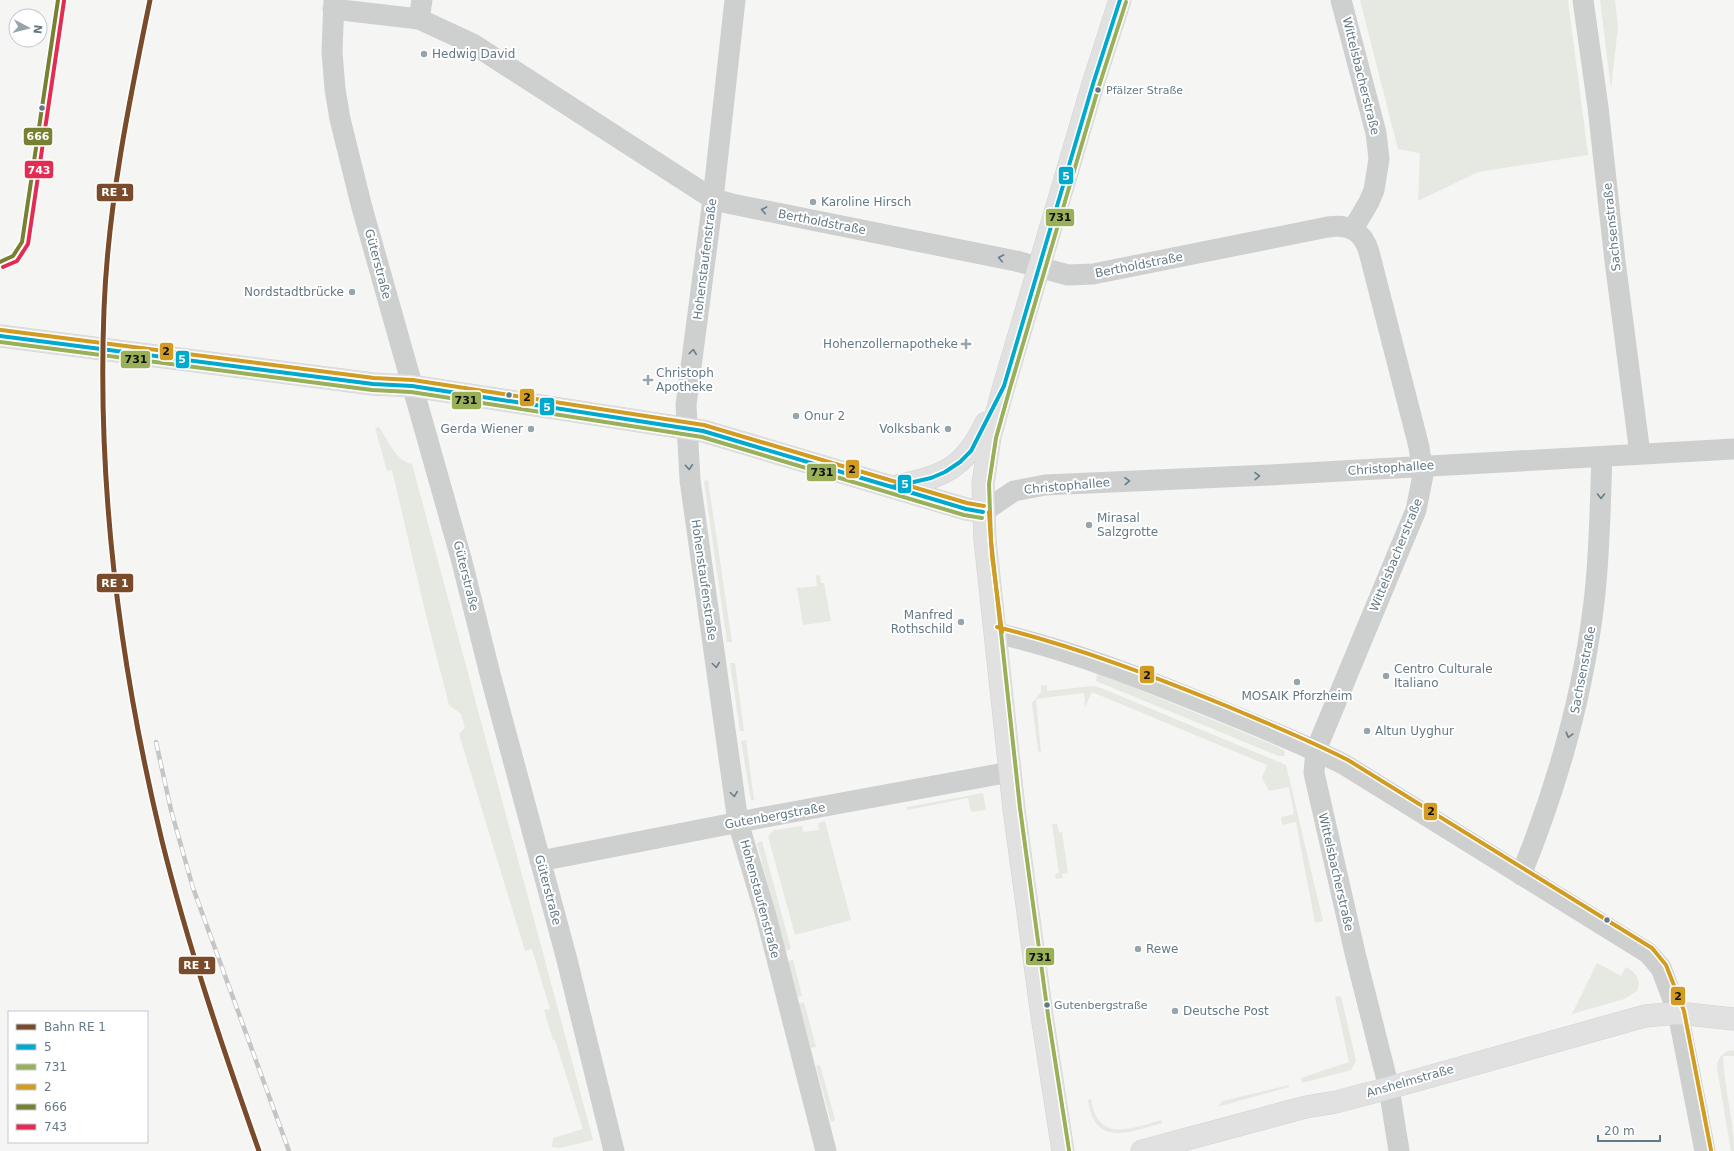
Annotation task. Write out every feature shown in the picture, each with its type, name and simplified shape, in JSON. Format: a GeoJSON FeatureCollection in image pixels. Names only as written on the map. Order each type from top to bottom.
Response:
{"type":"FeatureCollection","features":[{"type":"Feature","properties":{"kind":"main road"},"geometry":{"type":"LineString","coordinates":[[1063,1151],[1041,1009],[1017,835],[986,551],[983,512],[985,464],[990,437],[1004,386],[1091,92],[1120,0]]}},
{"type":"Feature","properties":{"kind":"main road"},"geometry":{"type":"LineString","coordinates":[[0,336],[374,384],[412,386],[687,428],[892,487],[966,510],[983,512]]}},
{"type":"Feature","properties":{"kind":"main road"},"geometry":{"type":"LineString","coordinates":[[892,487],[931,478],[960,462],[977,441],[1004,386]]}},
{"type":"Feature","properties":{"kind":"main road","name":"Anshelmstraße"},"geometry":{"type":"LineString","coordinates":[[1142,1151],[1306,1106],[1336,1102],[1388,1088],[1622,1021],[1663,1013],[1678,1012],[1734,1019]]}},
{"type":"Feature","properties":{"kind":"street","name":"Hohenstaufenstraße"},"geometry":{"type":"LineString","coordinates":[[735,0],[713,199],[686,405],[690,480],[738,822],[766,916],[826,1151]]}},
{"type":"Feature","properties":{"kind":"street","name":"Wittelsbacherstraße"},"geometry":{"type":"LineString","coordinates":[[1341,0],[1372,114],[1378,147],[1378,168],[1374,190],[1354,229],[1366,242],[1369,252],[1423,466],[1422,485],[1416,510],[1316,750],[1314,780],[1354,953],[1388,1088],[1399,1151]]}},
{"type":"Feature","properties":{"kind":"street","name":"Sachsenstraße"},"geometry":{"type":"LineString","coordinates":[[1583,0],[1598,107],[1615,261],[1640,454]]}},
{"type":"Feature","properties":{"kind":"street","name":"Bertholdstraße"},"geometry":{"type":"LineString","coordinates":[[333,5],[420,9],[713,199],[1016,261],[1068,275],[1082,275],[1328,227],[1346,226],[1354,229]]}},
{"type":"Feature","properties":{"kind":"street","name":"Güterstraße"},"geometry":{"type":"LineString","coordinates":[[333,5],[332,52],[336,98],[340,119],[361,204],[460,551],[566,956],[614,1151]]}},
{"type":"Feature","properties":{"kind":"street","name":"Christophallee"},"geometry":{"type":"LineString","coordinates":[[983,512],[1014,490],[1045,485],[1734,449]]}},
{"type":"Feature","properties":{"kind":"street","name":"Sachsenstraße"},"geometry":{"type":"LineString","coordinates":[[1521,875],[1556,782],[1574,718],[1584,670],[1599,551],[1602,457]]}},
{"type":"Feature","properties":{"kind":"street"},"geometry":{"type":"LineString","coordinates":[[996,633],[1038,643],[1143,678],[1316,750],[1345,765],[1648,953],[1661,968],[1678,1012],[1705,1151]]}},
{"type":"Feature","properties":{"kind":"street","name":"Gutenbergstraße"},"geometry":{"type":"LineString","coordinates":[[540,861],[738,822],[1010,772]]}},
{"type":"Feature","properties":{"kind":"shaded area"},"geometry":{"type":"Polygon","coordinates":[[[1360,0],[1568,0],[1588,155],[1478,172],[1418,201],[1420,153],[1398,149],[1360,0]]]}},
{"type":"Feature","properties":{"kind":"shaded area"},"geometry":{"type":"Polygon","coordinates":[[[1600,0],[1615,0],[1618,27],[1611,89],[1600,0]]]}},
{"type":"Feature","properties":{"kind":"shaded area"},"geometry":{"type":"Polygon","coordinates":[[[379,427],[389,444],[401,459],[412,464],[593,1140],[560,1148],[552,1147],[553,1138],[583,1129],[544,1010],[550,1009],[532,949],[525,951],[459,734],[465,728],[461,714],[449,705],[392,470],[387,471],[375,428],[379,427]]]}},
{"type":"Feature","properties":{"kind":"shaded area"},"geometry":{"type":"Polygon","coordinates":[[[708,480],[732,642],[727,642],[704,481],[708,480]]]}},
{"type":"Feature","properties":{"kind":"shaded area"},"geometry":{"type":"Polygon","coordinates":[[[816,575],[820,576],[821,583],[824,583],[831,621],[803,625],[797,587],[817,586],[816,575]]]}},
{"type":"Feature","properties":{"kind":"shaded area"},"geometry":{"type":"Polygon","coordinates":[[[730,663],[735,663],[744,731],[740,731],[730,663]]]}},
{"type":"Feature","properties":{"kind":"shaded area"},"geometry":{"type":"Polygon","coordinates":[[[1097,674],[1123,683],[1276,746],[1285,751],[1284,756],[1279,756],[1096,681],[1097,674]]]}},
{"type":"Feature","properties":{"kind":"shaded area"},"geometry":{"type":"Polygon","coordinates":[[[1047,685],[1047,691],[1092,686],[1101,688],[1286,765],[1323,921],[1315,923],[1296,822],[1282,825],[1281,817],[1294,814],[1289,787],[1269,791],[1262,778],[1267,765],[1092,692],[1085,707],[1084,693],[1036,699],[1041,752],[1038,751],[1032,703],[1041,692],[1041,686],[1047,685]]]}},
{"type":"Feature","properties":{"kind":"shaded area"},"geometry":{"type":"Polygon","coordinates":[[[746,740],[754,800],[751,800],[741,741],[746,740]]]}},
{"type":"Feature","properties":{"kind":"shaded area"},"geometry":{"type":"Polygon","coordinates":[[[983,793],[986,810],[971,812],[968,798],[907,810],[907,807],[983,793]]]}},
{"type":"Feature","properties":{"kind":"shaded area"},"geometry":{"type":"Polygon","coordinates":[[[825,821],[851,920],[795,935],[768,836],[774,830],[802,826],[803,832],[819,830],[818,823],[825,821]]]}},
{"type":"Feature","properties":{"kind":"shaded area"},"geometry":{"type":"Polygon","coordinates":[[[1052,824],[1057,824],[1059,833],[1062,832],[1068,873],[1062,874],[1063,878],[1056,879],[1055,874],[1059,873],[1052,824]]]}},
{"type":"Feature","properties":{"kind":"shaded area"},"geometry":{"type":"Polygon","coordinates":[[[762,841],[791,949],[785,951],[757,843],[762,841]]]}},
{"type":"Feature","properties":{"kind":"shaded area"},"geometry":{"type":"Polygon","coordinates":[[[793,960],[802,996],[798,997],[788,961],[793,960]]]}},
{"type":"Feature","properties":{"kind":"shaded area"},"geometry":{"type":"Polygon","coordinates":[[[1597,963],[1621,976],[1626,967],[1629,969],[1637,977],[1639,983],[1637,991],[1624,999],[1572,1014],[1597,963]]]}},
{"type":"Feature","properties":{"kind":"shaded area"},"geometry":{"type":"Polygon","coordinates":[[[1341,996],[1356,1061],[1351,1070],[1302,1083],[1301,1078],[1349,1062],[1335,997],[1341,996]]]}},
{"type":"Feature","properties":{"kind":"shaded area"},"geometry":{"type":"Polygon","coordinates":[[[804,1002],[816,1047],[811,1048],[799,1003],[804,1002]]]}},
{"type":"Feature","properties":{"kind":"shaded area"},"geometry":{"type":"Polygon","coordinates":[[[1731,1050],[1734,1051],[1734,1056],[1723,1056],[1734,1139],[1734,1151],[1731,1151],[1717,1068],[1718,1061],[1721,1056],[1731,1050]]]}},
{"type":"Feature","properties":{"kind":"shaded area"},"geometry":{"type":"Polygon","coordinates":[[[820,1065],[835,1120],[831,1122],[816,1066],[820,1065]]]}},
{"type":"Feature","properties":{"kind":"shaded area"},"geometry":{"type":"Polygon","coordinates":[[[1289,1085],[1289,1087],[1217,1107],[1223,1101],[1289,1085]]]}},
{"type":"Feature","properties":{"kind":"shaded area"},"geometry":{"type":"Polygon","coordinates":[[[1091,1099],[1095,1113],[1101,1122],[1108,1128],[1128,1129],[1162,1120],[1162,1123],[1126,1132],[1115,1133],[1106,1131],[1098,1125],[1092,1115],[1088,1100],[1091,1099]]]}},
{"type":"Feature","properties":{"kind":"railway"},"geometry":{"type":"LineString","coordinates":[[156,742],[171,810],[193,888],[289,1151]]}},
{"type":"Feature","properties":{"kind":"transit line","name":"666"},"geometry":{"type":"LineString","coordinates":[[0,262],[13,256],[22,242],[58,0]]}},
{"type":"Feature","properties":{"kind":"transit line"},"geometry":{"type":"LineString","coordinates":[[150,0],[127,115],[115,192],[106,270],[103,376],[104,443],[108,510],[123,643],[134,710],[162,841],[183,919],[207,997],[259,1151]]}},
{"type":"Feature","properties":{"kind":"transit line","name":"5"},"geometry":{"type":"LineString","coordinates":[[0,336],[373,384],[412,386],[703,431],[892,487],[931,478],[945,472],[960,462],[971,451],[1004,386],[1093,84],[1120,0]]}},
{"type":"Feature","properties":{"kind":"transit line","name":"743"},"geometry":{"type":"LineString","coordinates":[[3,267],[17,261],[28,244],[64,1]]}},
{"type":"Feature","properties":{"kind":"transit line","name":"731"},"geometry":{"type":"LineString","coordinates":[[1069,1150],[1048,1015],[1020,808],[991,540],[989,484],[996,438],[1010,388],[1099,86],[1126,2]]}},
{"type":"Feature","properties":{"kind":"transit line","name":"2"},"geometry":{"type":"LineString","coordinates":[[1,330],[374,378],[413,380],[704,425],[967,503],[984,506]]}},
{"type":"Feature","properties":{"kind":"transit line","name":"731"},"geometry":{"type":"LineString","coordinates":[[0,342],[372,390],[411,392],[702,437],[964,515],[982,518]]}},
{"type":"Feature","properties":{"kind":"transit line","name":"5"},"geometry":{"type":"LineString","coordinates":[[889,486],[966,509],[983,512]]}},
{"type":"Feature","properties":{"kind":"transit line","name":"2"},"geometry":{"type":"LineString","coordinates":[[989,512],[992,556],[1002,632]]}},
{"type":"Feature","properties":{"kind":"transit line","name":"2"},"geometry":{"type":"LineString","coordinates":[[997,627],[1086,653],[1143,673],[1289,732],[1348,760],[1652,948],[1666,965],[1684,1011],[1711,1150]]}},
{"type":"Feature","properties":{"kind":"place","name":"Hedwig David"},"geometry":{"type":"Point","coordinates":[424,54]}},
{"type":"Feature","properties":{"kind":"place","name":"Pfälzer Straße"},"geometry":{"type":"Point","coordinates":[1098,90]}},
{"type":"Feature","properties":{"kind":"place","name":"Karoline Hirsch"},"geometry":{"type":"Point","coordinates":[813,202]}},
{"type":"Feature","properties":{"kind":"place","name":"Nordstadtbrücke"},"geometry":{"type":"Point","coordinates":[352,292]}},
{"type":"Feature","properties":{"kind":"place","name":"Hohenzollernapotheke"},"geometry":{"type":"Point","coordinates":[966,344]}},
{"type":"Feature","properties":{"kind":"place","name":"Christoph Apotheke"},"geometry":{"type":"Point","coordinates":[648,380]}},
{"type":"Feature","properties":{"kind":"place","name":"Onur 2"},"geometry":{"type":"Point","coordinates":[796,416]}},
{"type":"Feature","properties":{"kind":"place","name":"Gerda Wiener"},"geometry":{"type":"Point","coordinates":[531,429]}},
{"type":"Feature","properties":{"kind":"place","name":"Volksbank"},"geometry":{"type":"Point","coordinates":[948,429]}},
{"type":"Feature","properties":{"kind":"place","name":"Mirasal Salzgrotte"},"geometry":{"type":"Point","coordinates":[1089,525]}},
{"type":"Feature","properties":{"kind":"place","name":"Manfred Rothschild"},"geometry":{"type":"Point","coordinates":[961,622]}},
{"type":"Feature","properties":{"kind":"place","name":"Centro Culturale Italiano"},"geometry":{"type":"Point","coordinates":[1386,676]}},
{"type":"Feature","properties":{"kind":"place","name":"MOSAIK Pforzheim"},"geometry":{"type":"Point","coordinates":[1297,682]}},
{"type":"Feature","properties":{"kind":"place","name":"Altun Uyghur"},"geometry":{"type":"Point","coordinates":[1367,731]}},
{"type":"Feature","properties":{"kind":"place","name":"Rewe"},"geometry":{"type":"Point","coordinates":[1138,949]}},
{"type":"Feature","properties":{"kind":"place","name":"Gutenbergstraße"},"geometry":{"type":"Point","coordinates":[1047,1005]}},
{"type":"Feature","properties":{"kind":"place","name":"Deutsche Post"},"geometry":{"type":"Point","coordinates":[1175,1011]}}]}
